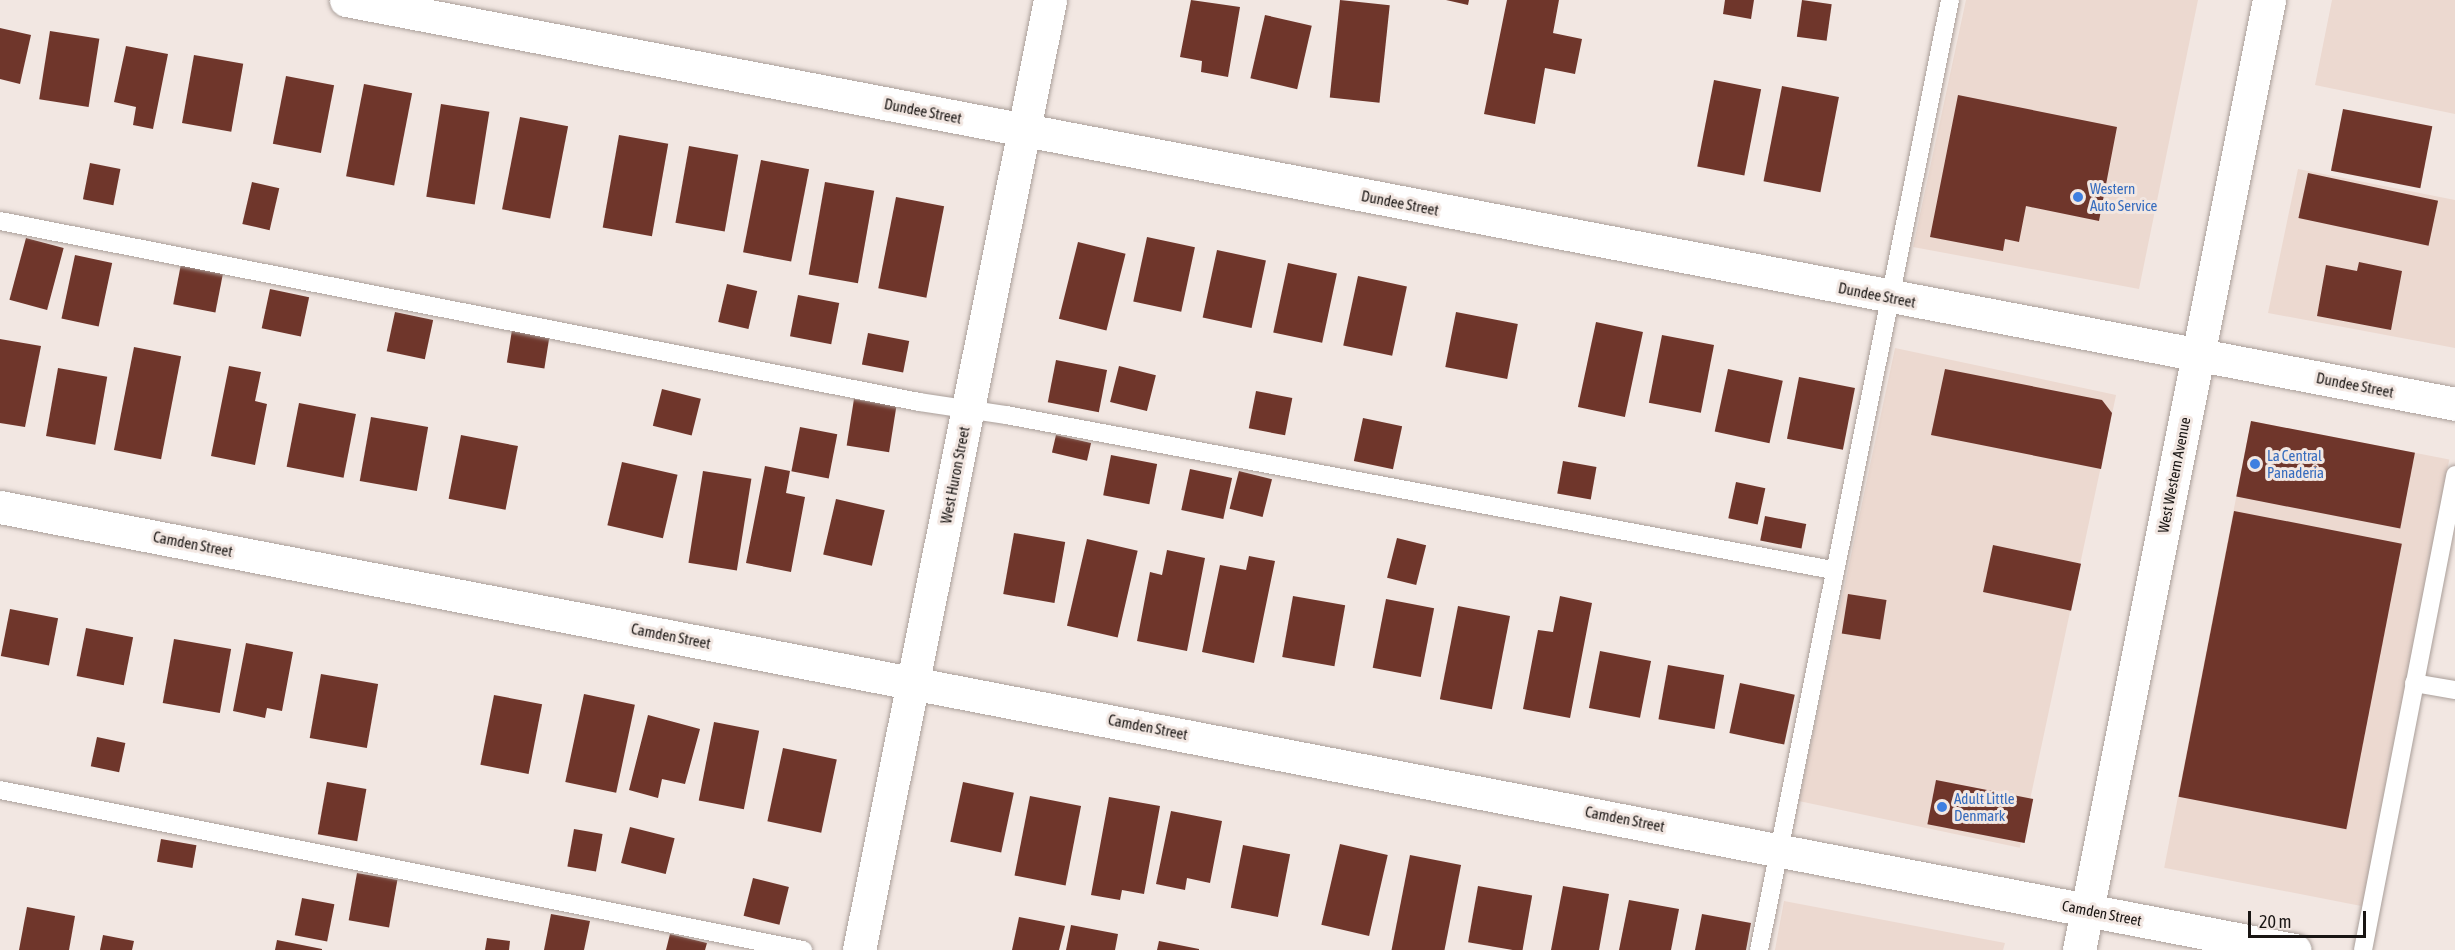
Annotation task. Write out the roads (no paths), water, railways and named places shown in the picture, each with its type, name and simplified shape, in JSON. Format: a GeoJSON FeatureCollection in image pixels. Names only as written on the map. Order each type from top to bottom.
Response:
{"type":"FeatureCollection","features":[{"type":"Feature","properties":{"kind":"street","name":"Dundee Street"},"geometry":{"type":"LineString","coordinates":[[346,0],[2455,404]]}},
{"type":"Feature","properties":{"kind":"street","name":"West Huron Street"},"geometry":{"type":"LineString","coordinates":[[859,950],[1050,0]]}},
{"type":"Feature","properties":{"kind":"street","name":"West Western Avenue"},"geometry":{"type":"LineString","coordinates":[[2079,950],[2269,0]]}},
{"type":"Feature","properties":{"kind":"street","name":"Camden Street"},"geometry":{"type":"LineString","coordinates":[[0,507],[2295,950]]}},
{"type":"Feature","properties":{"kind":"lane"},"geometry":{"type":"LineString","coordinates":[[1759,950],[1887,297],[1950,0]]}},
{"type":"Feature","properties":{"kind":"lane"},"geometry":{"type":"LineString","coordinates":[[0,221],[968,409],[1833,570]]}},
{"type":"Feature","properties":{"kind":"lane"},"geometry":{"type":"LineString","coordinates":[[2363,950],[2455,475]]}},
{"type":"Feature","properties":{"kind":"lane"},"geometry":{"type":"LineString","coordinates":[[2414,683],[2455,690]]}},
{"type":"Feature","properties":{"kind":"lane"},"geometry":{"type":"LineString","coordinates":[[0,790],[803,950]]}},
{"type":"Feature","properties":{"kind":"place","name":"Western Auto Service"},"geometry":{"type":"Point","coordinates":[2078,197]}},
{"type":"Feature","properties":{"kind":"place","name":"La Central Panaderia"},"geometry":{"type":"Point","coordinates":[2255,464]}},
{"type":"Feature","properties":{"kind":"place","name":"Adult Little Denmark"},"geometry":{"type":"Point","coordinates":[1942,807]}}]}
